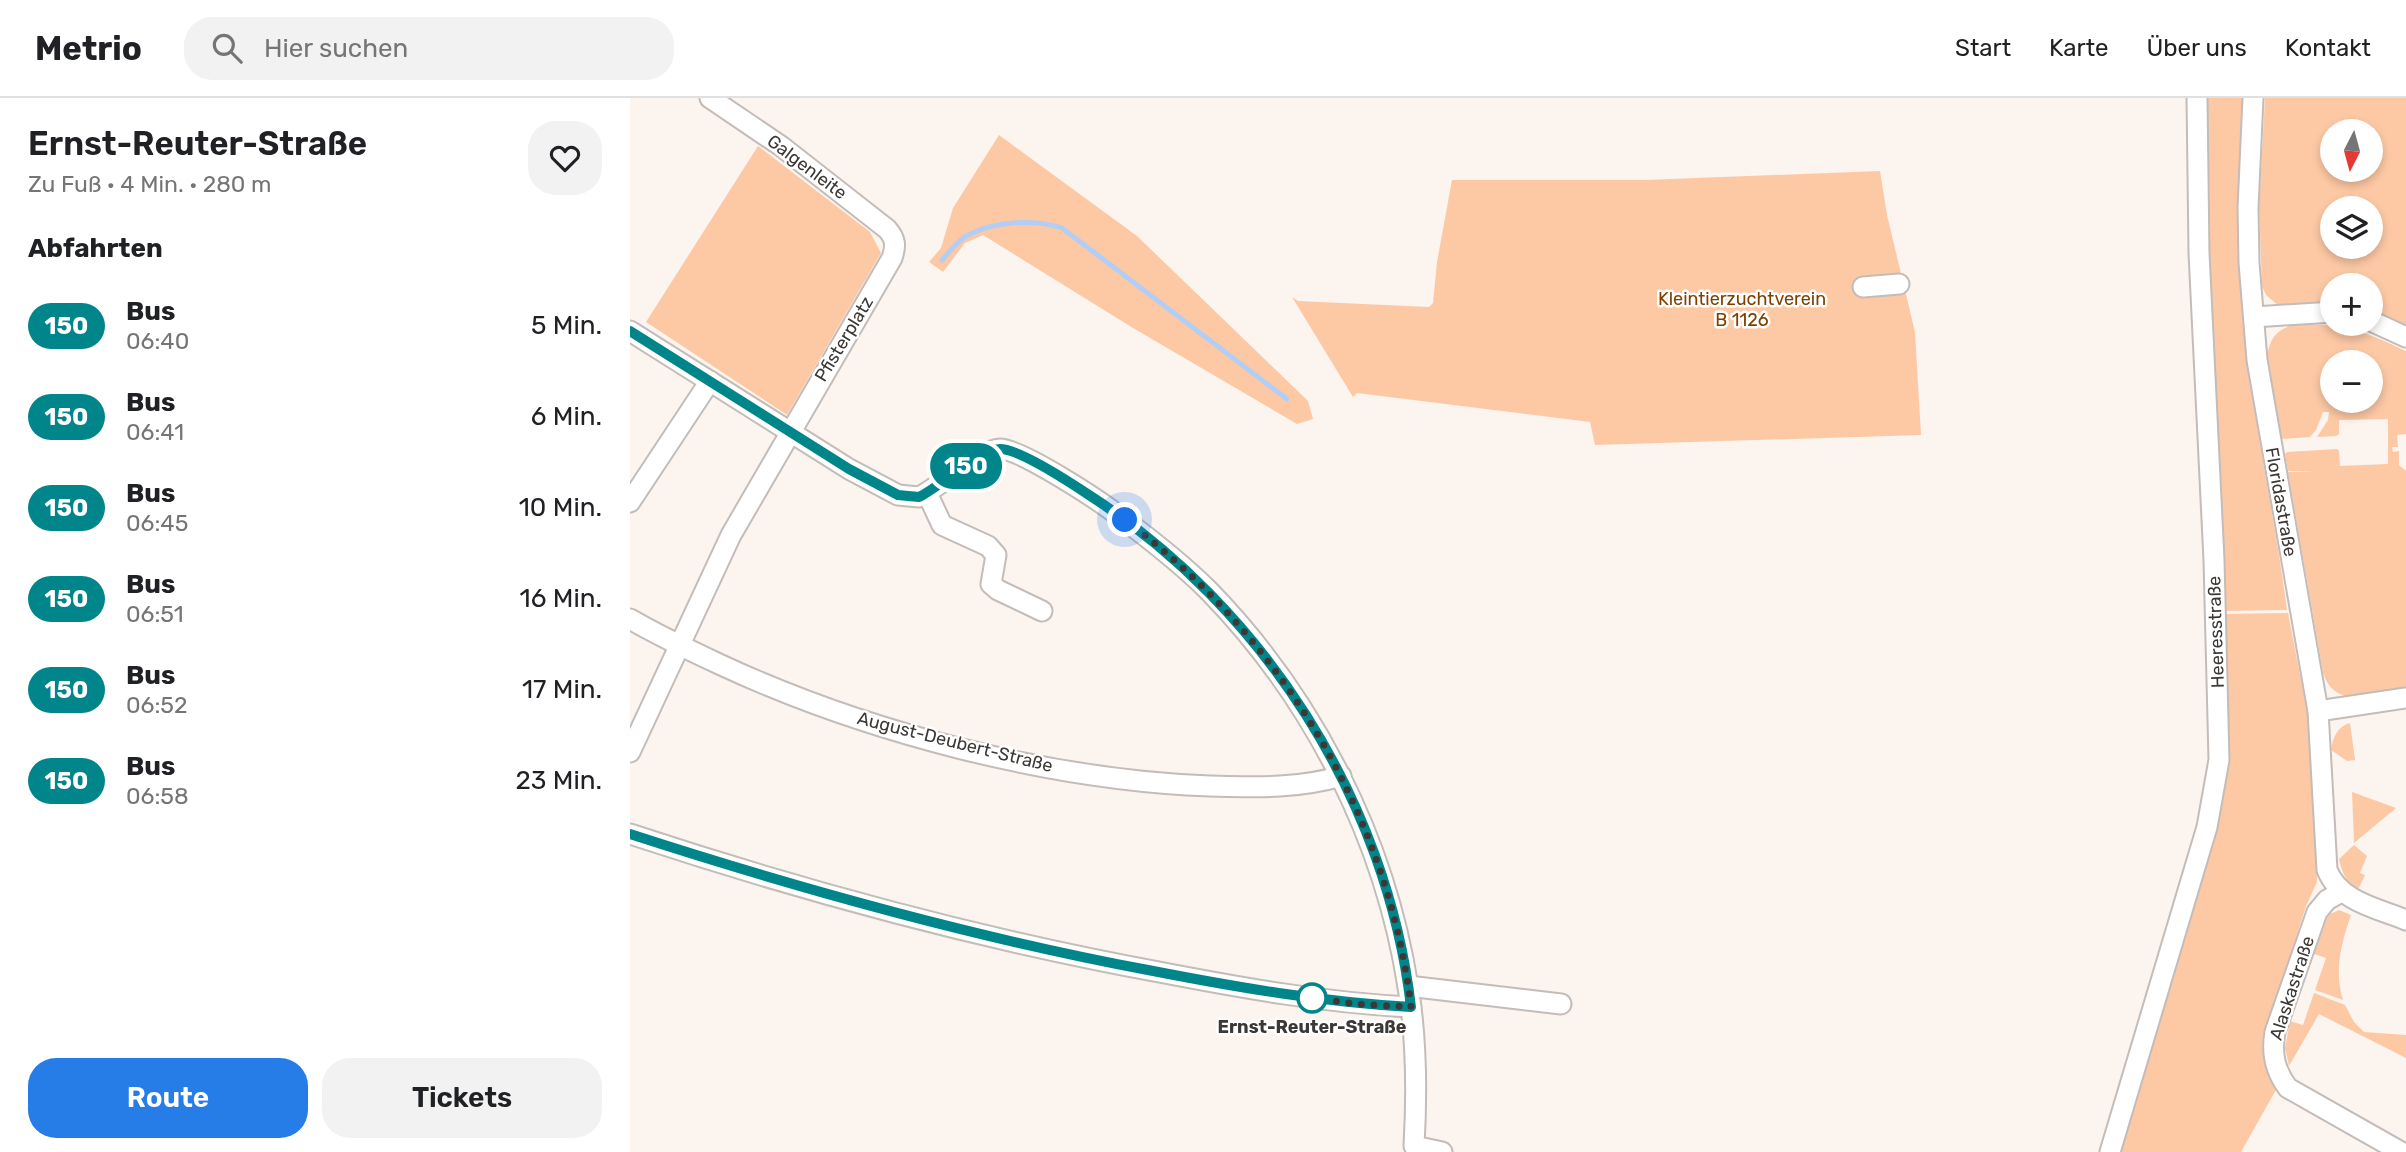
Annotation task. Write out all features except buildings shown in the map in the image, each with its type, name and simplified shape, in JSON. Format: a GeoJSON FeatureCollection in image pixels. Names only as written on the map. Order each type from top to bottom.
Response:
{"type":"FeatureCollection","features":[{"type":"Feature","properties":{"kind":"street","name":"Galgenleite"},"geometry":{"type":"LineString","coordinates":[[710,98],[781,146],[887,229],[894,237],[895,244]]}},
{"type":"Feature","properties":{"kind":"street","name":"Heeresstraße"},"geometry":{"type":"LineString","coordinates":[[2110,1152],[2207,827],[2219,761],[2214,560],[2199,253],[2197,98]]}},
{"type":"Feature","properties":{"kind":"street","name":"Floridastraße"},"geometry":{"type":"LineString","coordinates":[[2253,98],[2248,208],[2257,360],[2318,711],[2327,870],[2345,895]]}},
{"type":"Feature","properties":{"kind":"street","name":"Pfisterplatz"},"geometry":{"type":"LineString","coordinates":[[630,752],[731,536],[892,258],[895,244]]}},
{"type":"Feature","properties":{"kind":"street"},"geometry":{"type":"LineString","coordinates":[[1863,287],[1899,284]]}},
{"type":"Feature","properties":{"kind":"street"},"geometry":{"type":"LineString","coordinates":[[2254,317],[2320,313]]}},
{"type":"Feature","properties":{"kind":"street"},"geometry":{"type":"LineString","coordinates":[[2383,326],[2406,337]]}},
{"type":"Feature","properties":{"kind":"street"},"geometry":{"type":"LineString","coordinates":[[630,331],[789,433],[898,495],[912,498],[927,493],[988,451],[1003,449],[1064,479],[1110,509],[1156,543],[1208,590],[1253,641],[1299,702],[1341,776],[1373,853],[1395,921],[1408,986],[1417,1083],[1414,1146],[1442,1152]]}},
{"type":"Feature","properties":{"kind":"street"},"geometry":{"type":"LineString","coordinates":[[630,502],[710,382]]}},
{"type":"Feature","properties":{"kind":"street"},"geometry":{"type":"LineString","coordinates":[[927,493],[942,525],[988,546],[996,555],[991,584],[1042,611]]}},
{"type":"Feature","properties":{"kind":"street","name":"August-Deubert-Straße"},"geometry":{"type":"LineString","coordinates":[[630,619],[751,679],[834,711],[1017,761],[1111,777],[1187,785],[1258,787],[1317,783],[1341,776]]}},
{"type":"Feature","properties":{"kind":"street"},"geometry":{"type":"LineString","coordinates":[[2318,711],[2406,698]]}},
{"type":"Feature","properties":{"kind":"street"},"geometry":{"type":"LineString","coordinates":[[630,834],[826,895],[1034,947],[1282,994],[1357,1004],[1411,1007]]}},
{"type":"Feature","properties":{"kind":"street"},"geometry":{"type":"LineString","coordinates":[[2345,895],[2406,920]]}},
{"type":"Feature","properties":{"kind":"street","name":"Alaskastraße"},"geometry":{"type":"LineString","coordinates":[[2345,895],[2327,900],[2317,912],[2275,1032],[2272,1048],[2275,1066],[2288,1088],[2401,1152]]}},
{"type":"Feature","properties":{"kind":"street"},"geometry":{"type":"LineString","coordinates":[[1408,986],[1561,1004]]}},
{"type":"Feature","properties":{"kind":"green space"},"geometry":{"type":"Polygon","coordinates":[[[2204,98],[2244,98],[2239,228],[2243,326],[2287,610],[2221,611],[2211,394],[2204,98]]]}},
{"type":"Feature","properties":{"kind":"green space"},"geometry":{"type":"Polygon","coordinates":[[[2265,98],[2406,98],[2406,328],[2383,317],[2383,273],[2320,273],[2320,305],[2279,306],[2266,295],[2262,286],[2259,206],[2265,98]]]}},
{"type":"Feature","properties":{"kind":"green space"},"geometry":{"type":"Polygon","coordinates":[[[999,135],[1137,236],[1308,401],[1313,419],[1297,424],[1133,328],[983,235],[965,243],[943,272],[929,262],[941,248],[953,208],[999,135]]]}},
{"type":"Feature","properties":{"kind":"green space"},"geometry":{"type":"Polygon","coordinates":[[[758,146],[870,232],[881,253],[787,415],[646,322],[758,146]]]}},
{"type":"Feature","properties":{"kind":"green space","name":"Kleintierzuchtverein B 1126"},"geometry":{"type":"Polygon","coordinates":[[[1880,171],[1887,215],[1915,332],[1921,435],[1595,445],[1590,422],[1357,393],[1353,397],[1292,297],[1298,301],[1429,307],[1433,303],[1437,262],[1452,180],[1645,180],[1880,171]]]}},
{"type":"Feature","properties":{"kind":"green space"},"geometry":{"type":"Polygon","coordinates":[[[2298,324],[2320,325],[2320,336],[2371,336],[2406,351],[2406,434],[2397,435],[2398,447],[2392,447],[2393,452],[2399,451],[2399,465],[2406,471],[2406,689],[2357,697],[2336,692],[2328,684],[2323,672],[2288,472],[2315,471],[2288,471],[2285,454],[2337,449],[2340,466],[2388,464],[2388,419],[2339,420],[2339,434],[2317,437],[2328,420],[2329,413],[2383,413],[2383,350],[2320,350],[2320,413],[2323,413],[2316,430],[2310,437],[2281,439],[2267,357],[2273,338],[2280,331],[2298,324]]]}},
{"type":"Feature","properties":{"kind":"green space"},"geometry":{"type":"Polygon","coordinates":[[[2288,613],[2310,726],[2315,786],[2317,882],[2306,906],[2267,1029],[2266,1060],[2277,1088],[2241,1152],[2119,1152],[2214,830],[2221,614],[2288,613]]]}},
{"type":"Feature","properties":{"kind":"green space"},"geometry":{"type":"Polygon","coordinates":[[[2350,723],[2355,760],[2347,761],[2331,750],[2336,733],[2350,723]]]}},
{"type":"Feature","properties":{"kind":"green space"},"geometry":{"type":"Polygon","coordinates":[[[2352,792],[2396,808],[2354,843],[2352,792]]]}},
{"type":"Feature","properties":{"kind":"green space"},"geometry":{"type":"Polygon","coordinates":[[[2354,845],[2367,856],[2360,873],[2365,875],[2358,890],[2345,877],[2339,859],[2354,845]]]}},
{"type":"Feature","properties":{"kind":"green space"},"geometry":{"type":"Polygon","coordinates":[[[2339,910],[2351,915],[2340,957],[2339,978],[2343,1000],[2315,990],[2326,958],[2314,954],[2328,915],[2339,910]]]}},
{"type":"Feature","properties":{"kind":"green space"},"geometry":{"type":"Polygon","coordinates":[[[2314,993],[2345,1005],[2354,1022],[2364,1032],[2406,1035],[2406,1058],[2319,1014],[2289,1066],[2285,1048],[2290,1021],[2303,1025],[2314,993]]]}},
{"type":"Feature","properties":{"kind":"waterway"},"geometry":{"type":"LineString","coordinates":[[942,260],[966,236],[992,226],[1040,223],[1062,228],[1287,399]]}},
{"type":"Feature","properties":{"kind":"bus line","name":"150"},"geometry":{"type":"LineString","coordinates":[[630,331],[789,433],[898,495],[919,497],[988,451],[1003,449],[1064,479],[1156,543],[1208,590],[1253,641],[1299,702],[1341,776],[1373,853],[1395,921],[1411,1007],[1357,1004],[1282,994],[1034,947],[826,895],[630,834]]}},
{"type":"Feature","properties":{"kind":"place","name":"Ernst-Reuter-Straße"},"geometry":{"type":"Point","coordinates":[1312,998]}},
{"type":"Feature","properties":{"kind":"route"},"geometry":{"type":"LineString","coordinates":[[1125,520],[1156,543],[1208,590],[1253,641],[1299,702],[1341,776],[1373,853],[1395,921],[1411,1007],[1312,998]]}}]}
